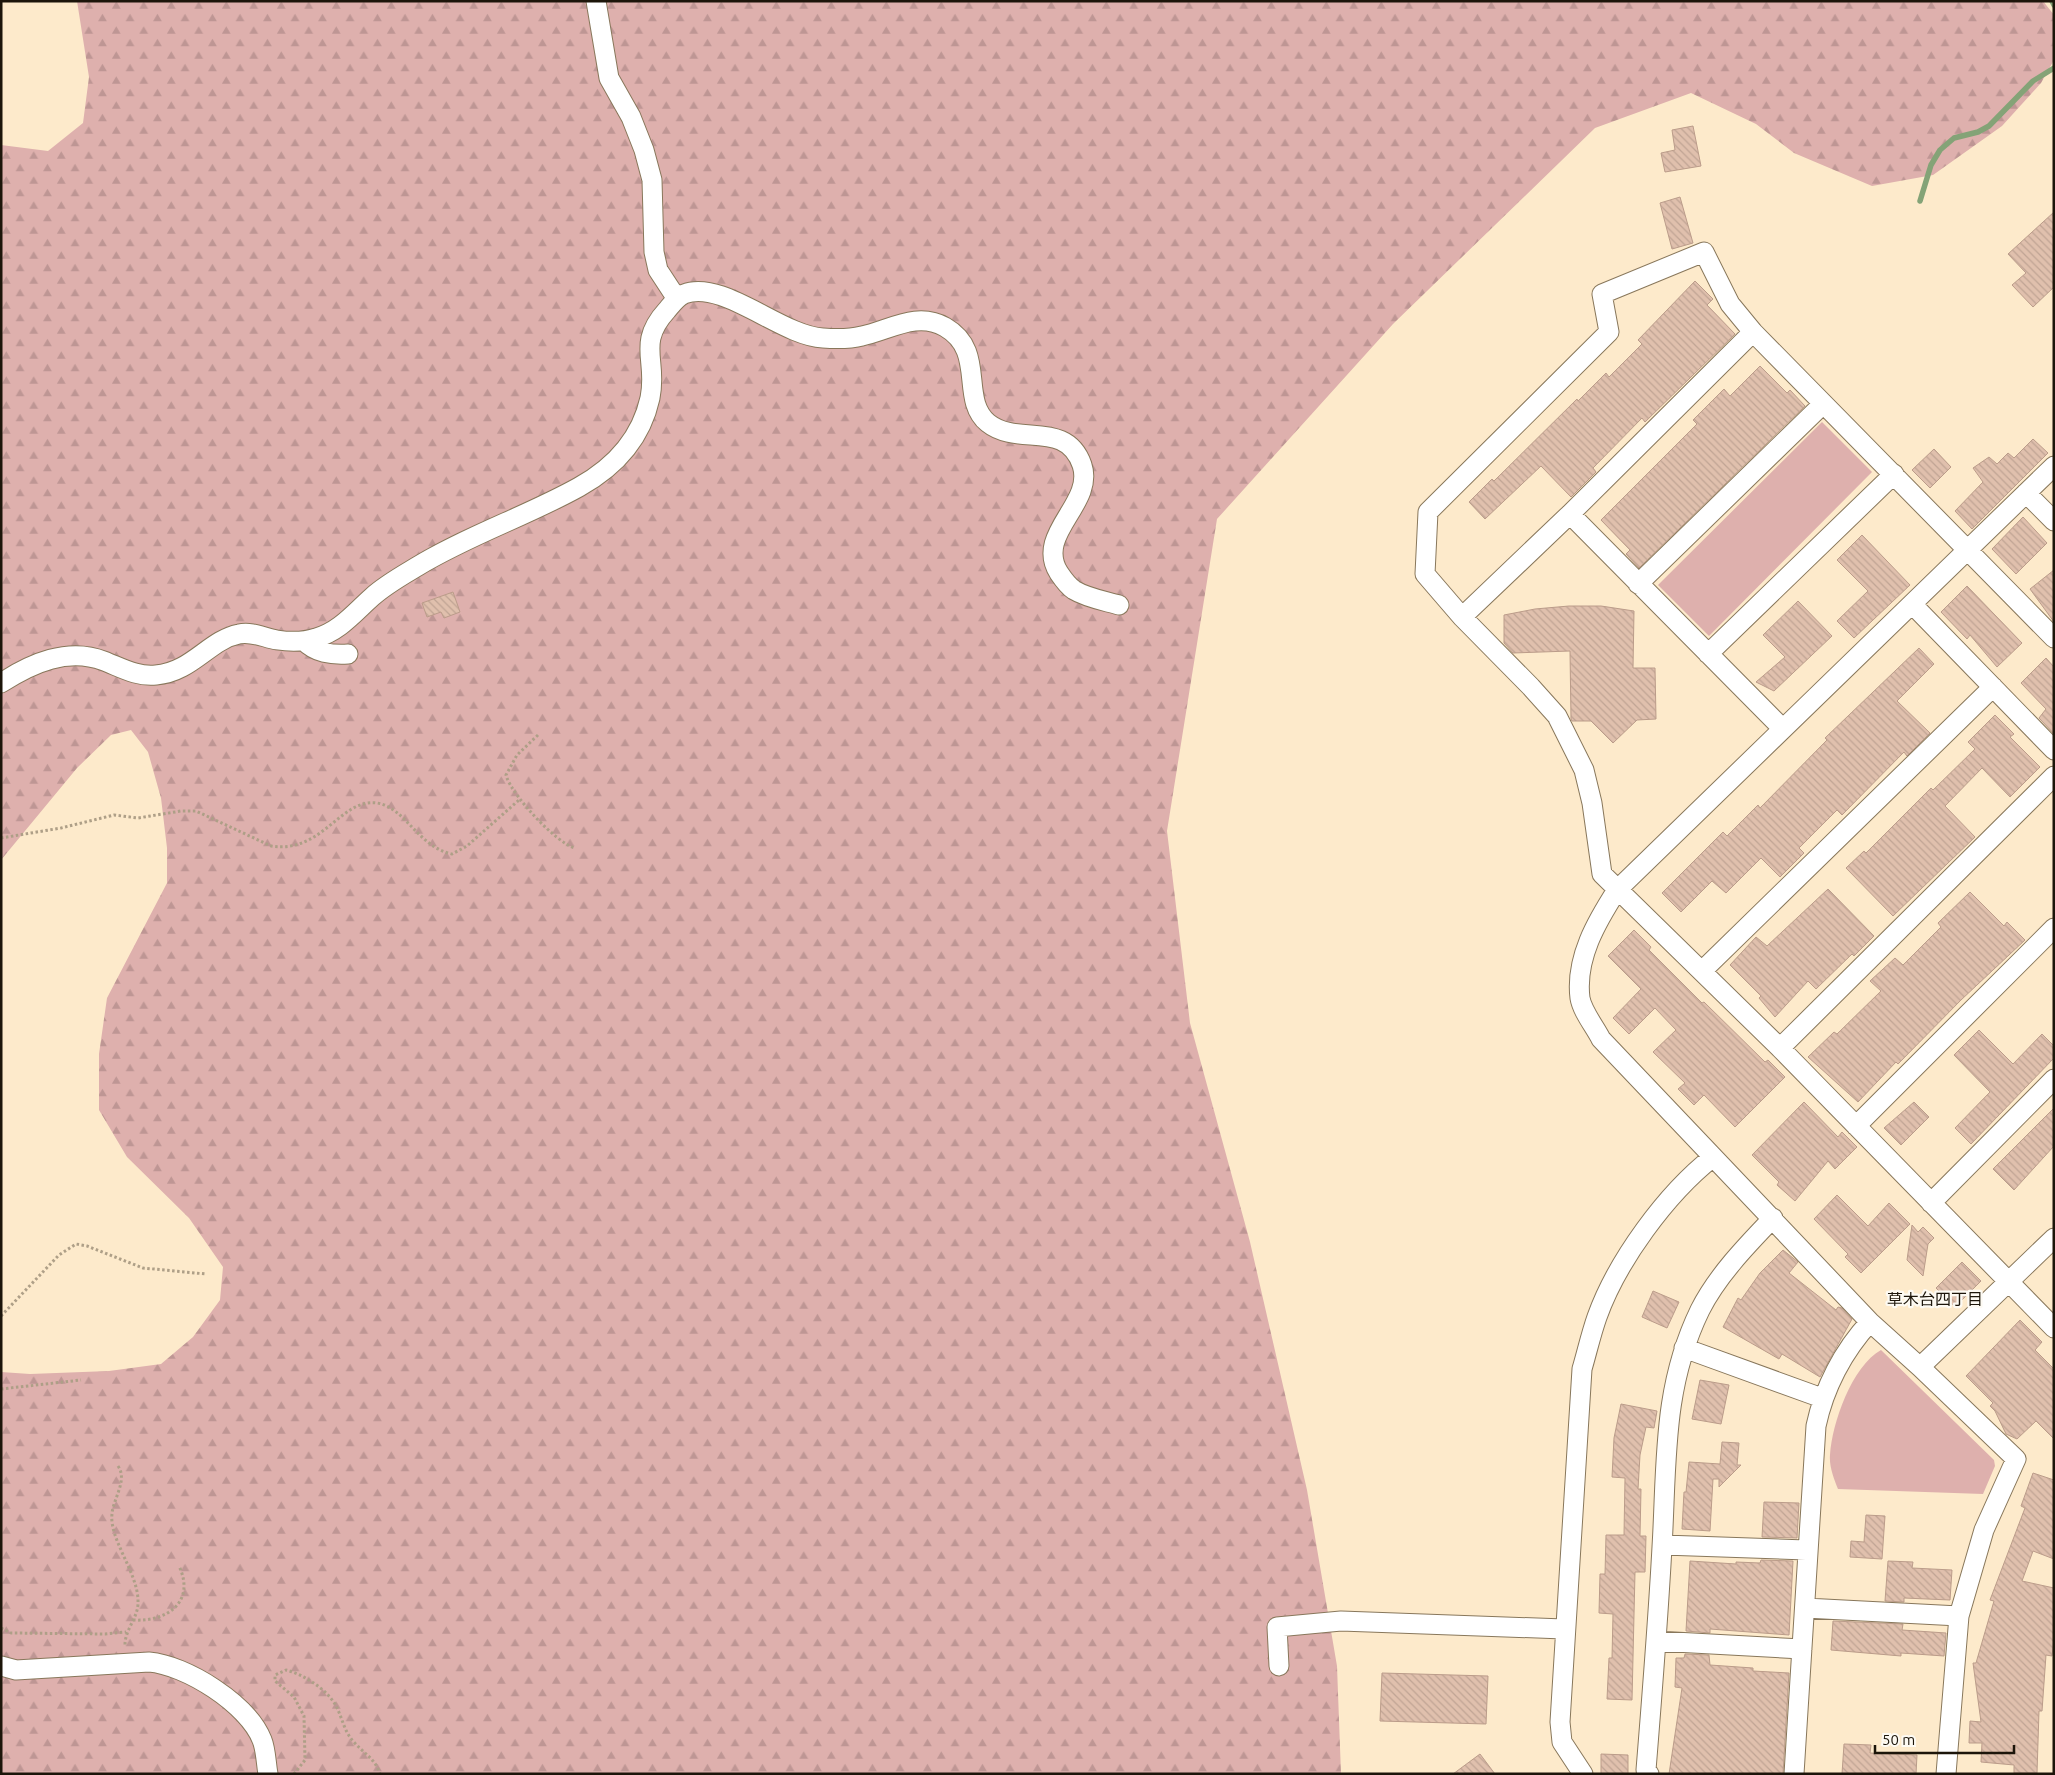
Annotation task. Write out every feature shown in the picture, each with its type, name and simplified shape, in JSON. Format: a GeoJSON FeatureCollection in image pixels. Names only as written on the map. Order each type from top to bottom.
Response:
{"type":"FeatureCollection","features":[{"type":"Feature","properties":{"kind":"street"},"geometry":{"type":"LineString","coordinates":[[596,1],[609,78],[634,125],[652,180],[654,252],[658,270],[677,299]]}},
{"type":"Feature","properties":{"kind":"street"},"geometry":{"type":"LineString","coordinates":[[2054,638],[1753,332],[1730,304],[1704,252],[1602,294],[1609,332],[1428,512],[1426,574],[1462,617],[1557,716],[1584,770],[1592,803],[1602,874],[1780,1048],[2054,1328]]}},
{"type":"Feature","properties":{"kind":"street"},"geometry":{"type":"LineString","coordinates":[[1,683],[21,670],[65,656],[88,657],[134,674],[158,675],[167,674],[197,660],[221,641],[238,634],[251,634],[292,642],[304,641],[330,632],[349,620],[375,594],[418,566],[584,484],[619,459],[639,429],[651,393],[649,340],[653,326],[682,295],[703,292],[736,302],[795,332],[816,338],[861,336],[914,320],[936,323],[947,328],[969,356],[974,396],[983,418],[1003,432],[1052,437],[1064,441],[1075,451],[1084,469],[1084,478],[1080,492],[1053,546],[1053,564],[1062,578],[1075,591],[1119,605]]}},
{"type":"Feature","properties":{"kind":"street"},"geometry":{"type":"LineString","coordinates":[[1462,617],[1570,514],[1753,332]]}},
{"type":"Feature","properties":{"kind":"street"},"geometry":{"type":"LineString","coordinates":[[1638,584],[1824,404]]}},
{"type":"Feature","properties":{"kind":"street"},"geometry":{"type":"LineString","coordinates":[[1946,1774],[1960,1616],[1984,1530],[2016,1459],[1870,1322],[1774,1218],[1601,1040],[1580,999],[1582,960],[1597,921],[1617,890],[2054,466]]}},
{"type":"Feature","properties":{"kind":"street"},"geometry":{"type":"LineString","coordinates":[[1708,654],[1894,474]]}},
{"type":"Feature","properties":{"kind":"street"},"geometry":{"type":"LineString","coordinates":[[2026,493],[2054,521]]}},
{"type":"Feature","properties":{"kind":"street"},"geometry":{"type":"LineString","coordinates":[[1570,514],[1783,729]]}},
{"type":"Feature","properties":{"kind":"street"},"geometry":{"type":"LineString","coordinates":[[1912,604],[2054,750]]}},
{"type":"Feature","properties":{"kind":"street"},"geometry":{"type":"LineString","coordinates":[[304,641],[316,650],[348,654]]}},
{"type":"Feature","properties":{"kind":"street"},"geometry":{"type":"LineString","coordinates":[[1702,971],[1993,687]]}},
{"type":"Feature","properties":{"kind":"street"},"geometry":{"type":"LineString","coordinates":[[1780,1048],[2054,776]]}},
{"type":"Feature","properties":{"kind":"street"},"geometry":{"type":"LineString","coordinates":[[1856,1126],[2054,928]]}},
{"type":"Feature","properties":{"kind":"street"},"geometry":{"type":"LineString","coordinates":[[1931,1203],[2054,1079]]}},
{"type":"Feature","properties":{"kind":"street"},"geometry":{"type":"LineString","coordinates":[[1583,1774],[1562,1742],[1560,1722],[1564,1629],[1582,1369],[1598,1316],[1621,1266],[1657,1215],[1695,1172],[1713,1157]]}},
{"type":"Feature","properties":{"kind":"street"},"geometry":{"type":"LineString","coordinates":[[1648,1774],[1646,1770],[1662,1545],[1665,1451],[1674,1380],[1684,1348],[1701,1308],[1738,1254],[1774,1218]]}},
{"type":"Feature","properties":{"kind":"street"},"geometry":{"type":"LineString","coordinates":[[1920,1367],[2054,1238]]}},
{"type":"Feature","properties":{"kind":"street"},"geometry":{"type":"LineString","coordinates":[[1794,1774],[1805,1608],[1806,1550],[1816,1426],[1822,1398],[1838,1367],[1859,1334],[1870,1322]]}},
{"type":"Feature","properties":{"kind":"street"},"geometry":{"type":"LineString","coordinates":[[1684,1348],[1822,1398]]}},
{"type":"Feature","properties":{"kind":"street"},"geometry":{"type":"LineString","coordinates":[[1662,1545],[1806,1550]]}},
{"type":"Feature","properties":{"kind":"street"},"geometry":{"type":"LineString","coordinates":[[1805,1608],[1960,1616]]}},
{"type":"Feature","properties":{"kind":"street"},"geometry":{"type":"LineString","coordinates":[[1279,1666],[1277,1627],[1341,1621],[1564,1629]]}},
{"type":"Feature","properties":{"kind":"street"},"geometry":{"type":"LineString","coordinates":[[1656,1641],[1802,1649]]}},
{"type":"Feature","properties":{"kind":"street"},"geometry":{"type":"LineString","coordinates":[[1,1666],[21,1669],[149,1662],[170,1666],[210,1686],[248,1716],[262,1738],[268,1774]]}},
{"type":"Feature","properties":{"kind":"path"},"geometry":{"type":"LineString","coordinates":[[538,735],[517,755],[506,774],[519,800],[560,840],[575,848]]}},
{"type":"Feature","properties":{"kind":"path"},"geometry":{"type":"LineString","coordinates":[[1,838],[61,828],[114,815],[144,818],[181,811],[196,812],[270,846],[284,848],[319,835],[355,806],[378,803],[399,815],[430,846],[452,854],[467,846],[519,800]]}},
{"type":"Feature","properties":{"kind":"path"},"geometry":{"type":"LineString","coordinates":[[1,1316],[59,1255],[76,1244],[87,1246],[143,1268],[206,1274]]}},
{"type":"Feature","properties":{"kind":"path"},"geometry":{"type":"LineString","coordinates":[[1,1390],[80,1380]]}},
{"type":"Feature","properties":{"kind":"path"},"geometry":{"type":"LineString","coordinates":[[118,1466],[122,1475],[112,1513],[112,1524],[135,1584],[138,1600],[126,1632],[127,1663]]}},
{"type":"Feature","properties":{"kind":"path"},"geometry":{"type":"LineString","coordinates":[[132,1620],[143,1621],[155,1617],[179,1603],[185,1590],[184,1578],[179,1566]]}},
{"type":"Feature","properties":{"kind":"path"},"geometry":{"type":"LineString","coordinates":[[1,1628],[11,1633],[105,1634],[126,1632]]}},
{"type":"Feature","properties":{"kind":"path"},"geometry":{"type":"LineString","coordinates":[[294,1774],[305,1760],[304,1716],[294,1697],[275,1681],[275,1675],[286,1670],[295,1672],[306,1679],[334,1702],[353,1742],[377,1765],[380,1774]]}},
{"type":"Feature","properties":{"kind":"green space"},"geometry":{"type":"Polygon","coordinates":[[[77,1],[2043,1],[2054,15],[2054,60],[2041,83],[2002,126],[1933,175],[1872,186],[1794,153],[1756,124],[1691,93],[1595,128],[1393,324],[1217,519],[1167,831],[1190,1023],[1250,1242],[1307,1490],[1337,1666],[1341,1774],[1,1774],[1,1372],[30,1374],[109,1371],[161,1364],[193,1337],[220,1300],[223,1267],[189,1218],[127,1157],[99,1110],[99,1054],[107,998],[167,883],[167,848],[161,798],[148,752],[131,730],[111,735],[77,768],[1,860],[1,145],[48,151],[83,123],[89,77],[77,1]]]}},
{"type":"Feature","properties":{"kind":"green space"},"geometry":{"type":"Polygon","coordinates":[[[1822,422],[1872,472],[1709,636],[1658,585],[1822,422]]]}},
{"type":"Feature","properties":{"kind":"green space"},"geometry":{"type":"Polygon","coordinates":[[[1881,1350],[1994,1460],[1995,1466],[1983,1494],[1838,1489],[1830,1459],[1839,1412],[1845,1396],[1861,1369],[1881,1350]]]}},
{"type":"Feature","properties":{"kind":"building"},"geometry":{"type":"Polygon","coordinates":[[[1693,126],[1701,166],[1665,172],[1661,153],[1675,150],[1672,130],[1693,126]]]}},
{"type":"Feature","properties":{"kind":"building"},"geometry":{"type":"Polygon","coordinates":[[[1680,197],[1693,243],[1672,249],[1660,203],[1680,197]]]}},
{"type":"Feature","properties":{"kind":"building"},"geometry":{"type":"Polygon","coordinates":[[[2054,212],[2054,287],[2033,307],[2012,285],[2026,273],[2008,254],[2054,212]]]}},
{"type":"Feature","properties":{"kind":"building"},"geometry":{"type":"Polygon","coordinates":[[[1695,281],[1713,299],[1707,305],[1735,334],[1645,422],[1642,418],[1593,468],[1596,472],[1571,497],[1541,466],[1485,519],[1469,502],[1492,479],[1494,481],[1606,373],[1609,377],[1642,344],[1638,340],[1695,281]]]}},
{"type":"Feature","properties":{"kind":"building"},"geometry":{"type":"Polygon","coordinates":[[[1760,366],[1787,393],[1790,390],[1805,406],[1639,568],[1626,554],[1630,550],[1601,520],[1697,424],[1693,420],[1724,389],[1730,396],[1760,366]]]}},
{"type":"Feature","properties":{"kind":"building"},"geometry":{"type":"Polygon","coordinates":[[[2033,439],[2048,453],[1972,529],[1955,511],[1983,482],[1973,468],[1989,457],[1997,464],[2008,453],[2014,458],[2033,439]]]}},
{"type":"Feature","properties":{"kind":"building"},"geometry":{"type":"Polygon","coordinates":[[[1934,449],[1951,467],[1930,488],[1912,470],[1934,449]]]}},
{"type":"Feature","properties":{"kind":"building"},"geometry":{"type":"Polygon","coordinates":[[[2023,517],[2047,543],[2016,574],[1992,549],[2023,517]]]}},
{"type":"Feature","properties":{"kind":"building"},"geometry":{"type":"Polygon","coordinates":[[[1862,535],[1910,585],[1854,638],[1837,621],[1868,591],[1837,560],[1862,535]]]}},
{"type":"Feature","properties":{"kind":"building"},"geometry":{"type":"Polygon","coordinates":[[[2054,570],[2054,622],[2030,589],[2054,570]]]}},
{"type":"Feature","properties":{"kind":"building"},"geometry":{"type":"Polygon","coordinates":[[[1967,586],[2022,643],[1997,667],[1970,635],[1967,639],[1941,612],[1967,586]]]}},
{"type":"Feature","properties":{"kind":"building"},"geometry":{"type":"Polygon","coordinates":[[[453,592],[460,612],[444,618],[441,612],[427,617],[422,603],[453,592]]]}},
{"type":"Feature","properties":{"kind":"building"},"geometry":{"type":"Polygon","coordinates":[[[1798,601],[1832,636],[1774,691],[1756,682],[1785,657],[1763,635],[1798,601]]]}},
{"type":"Feature","properties":{"kind":"building"},"geometry":{"type":"Polygon","coordinates":[[[1601,606],[1634,611],[1633,668],[1655,668],[1656,719],[1637,720],[1613,743],[1591,721],[1572,721],[1571,719],[1570,651],[1513,653],[1504,643],[1504,615],[1535,609],[1601,606]]]}},
{"type":"Feature","properties":{"kind":"building"},"geometry":{"type":"Polygon","coordinates":[[[1919,648],[1934,664],[1897,701],[1930,733],[1907,756],[1904,752],[1842,815],[1837,810],[1799,848],[1804,853],[1780,877],[1761,858],[1726,893],[1712,881],[1681,912],[1662,893],[1723,832],[1727,836],[1758,805],[1760,808],[1827,740],[1825,738],[1919,648]]]}},
{"type":"Feature","properties":{"kind":"building"},"geometry":{"type":"Polygon","coordinates":[[[2046,658],[2054,667],[2054,734],[2039,718],[2046,709],[2021,683],[2046,658]]]}},
{"type":"Feature","properties":{"kind":"building"},"geometry":{"type":"Polygon","coordinates":[[[1995,715],[2014,734],[2010,737],[2040,767],[2010,797],[1982,768],[1945,806],[1975,837],[1893,916],[1846,868],[1864,851],[1866,853],[1931,788],[1933,790],[1975,749],[1968,742],[1995,715]]]}},
{"type":"Feature","properties":{"kind":"building"},"geometry":{"type":"Polygon","coordinates":[[[1828,889],[1874,936],[1854,956],[1852,954],[1816,989],[1808,981],[1775,1017],[1759,998],[1761,996],[1730,965],[1756,937],[1767,946],[1828,889]]]}},
{"type":"Feature","properties":{"kind":"building"},"geometry":{"type":"Polygon","coordinates":[[[1970,892],[2004,926],[2007,922],[2025,940],[1961,1000],[1898,1064],[1896,1062],[1858,1102],[1808,1057],[1834,1032],[1837,1034],[1881,991],[1870,981],[1895,958],[1903,965],[1941,927],[1938,923],[1970,892]]]}},
{"type":"Feature","properties":{"kind":"building"},"geometry":{"type":"Polygon","coordinates":[[[1634,930],[1651,947],[1649,950],[1702,1003],[1704,1002],[1765,1062],[1768,1060],[1785,1077],[1735,1127],[1704,1095],[1694,1105],[1678,1089],[1685,1083],[1653,1052],[1676,1030],[1655,1008],[1629,1034],[1613,1018],[1641,989],[1608,956],[1634,930]]]}},
{"type":"Feature","properties":{"kind":"building"},"geometry":{"type":"Polygon","coordinates":[[[1979,1030],[2013,1064],[2042,1034],[2054,1046],[2054,1058],[1971,1144],[1955,1128],[1990,1092],[1954,1055],[1979,1030]]]}},
{"type":"Feature","properties":{"kind":"building"},"geometry":{"type":"Polygon","coordinates":[[[1804,1102],[1838,1137],[1842,1132],[1857,1147],[1835,1169],[1828,1161],[1795,1201],[1777,1185],[1779,1182],[1752,1155],[1804,1102]]]}},
{"type":"Feature","properties":{"kind":"building"},"geometry":{"type":"Polygon","coordinates":[[[1914,1102],[1929,1117],[1901,1145],[1884,1128],[1914,1102]]]}},
{"type":"Feature","properties":{"kind":"building"},"geometry":{"type":"Polygon","coordinates":[[[2054,1108],[2054,1146],[2014,1190],[1993,1169],[2054,1108]]]}},
{"type":"Feature","properties":{"kind":"building"},"geometry":{"type":"Polygon","coordinates":[[[1837,1195],[1868,1226],[1889,1203],[1910,1224],[1861,1273],[1845,1257],[1848,1254],[1814,1219],[1837,1195]]]}},
{"type":"Feature","properties":{"kind":"building"},"geometry":{"type":"Polygon","coordinates":[[[1912,1225],[1918,1232],[1923,1227],[1934,1238],[1928,1244],[1923,1276],[1907,1260],[1912,1225]]]}},
{"type":"Feature","properties":{"kind":"building"},"geometry":{"type":"Polygon","coordinates":[[[1783,1250],[1798,1262],[1789,1273],[1836,1310],[1838,1307],[1842,1308],[1852,1319],[1820,1377],[1782,1354],[1779,1359],[1723,1327],[1738,1298],[1741,1300],[1760,1273],[1783,1250]]]}},
{"type":"Feature","properties":{"kind":"building"},"geometry":{"type":"Polygon","coordinates":[[[1962,1262],[1981,1281],[1955,1307],[1936,1288],[1962,1262]]]}},
{"type":"Feature","properties":{"kind":"building"},"geometry":{"type":"Polygon","coordinates":[[[1653,1291],[1679,1302],[1667,1328],[1642,1317],[1653,1291]]]}},
{"type":"Feature","properties":{"kind":"building"},"geometry":{"type":"Polygon","coordinates":[[[2020,1320],[2042,1342],[2035,1350],[2054,1369],[2054,1439],[2036,1421],[2017,1439],[2006,1434],[1995,1411],[1990,1406],[1993,1403],[1966,1376],[2020,1320]]]}},
{"type":"Feature","properties":{"kind":"building"},"geometry":{"type":"Polygon","coordinates":[[[1700,1380],[1729,1385],[1721,1424],[1692,1419],[1700,1380]]]}},
{"type":"Feature","properties":{"kind":"building"},"geometry":{"type":"Polygon","coordinates":[[[1621,1404],[1657,1411],[1654,1428],[1646,1427],[1640,1455],[1638,1489],[1641,1489],[1640,1536],[1646,1536],[1645,1572],[1635,1572],[1632,1700],[1607,1699],[1609,1658],[1612,1658],[1613,1614],[1599,1613],[1600,1574],[1605,1574],[1606,1535],[1624,1535],[1625,1478],[1612,1477],[1614,1438],[1621,1404]]]}},
{"type":"Feature","properties":{"kind":"building"},"geometry":{"type":"Polygon","coordinates":[[[1722,1442],[1739,1443],[1737,1465],[1741,1465],[1719,1487],[1719,1479],[1713,1479],[1710,1531],[1682,1529],[1684,1492],[1686,1492],[1689,1462],[1720,1464],[1722,1442]]]}},
{"type":"Feature","properties":{"kind":"building"},"geometry":{"type":"Polygon","coordinates":[[[2033,1473],[2054,1480],[2054,1559],[2033,1551],[2022,1581],[2054,1588],[2054,1638],[2052,1656],[2046,1655],[2042,1711],[2039,1711],[2037,1773],[2014,1773],[2014,1765],[1981,1762],[1982,1743],[1969,1743],[1970,1721],[1981,1722],[1973,1663],[1976,1663],[1994,1601],[1990,1600],[2025,1508],[2021,1506],[2033,1473]]]}},
{"type":"Feature","properties":{"kind":"building"},"geometry":{"type":"Polygon","coordinates":[[[1764,1502],[1799,1503],[1797,1538],[1762,1537],[1764,1502]]]}},
{"type":"Feature","properties":{"kind":"building"},"geometry":{"type":"Polygon","coordinates":[[[1866,1515],[1885,1516],[1882,1559],[1850,1557],[1851,1541],[1864,1542],[1866,1515]]]}},
{"type":"Feature","properties":{"kind":"building"},"geometry":{"type":"Polygon","coordinates":[[[1761,1560],[1793,1561],[1789,1635],[1710,1629],[1710,1633],[1686,1631],[1690,1561],[1736,1564],[1736,1562],[1760,1563],[1761,1560]]]}},
{"type":"Feature","properties":{"kind":"building"},"geometry":{"type":"Polygon","coordinates":[[[1888,1561],[1913,1562],[1912,1568],[1952,1570],[1950,1600],[1904,1598],[1904,1602],[1885,1601],[1888,1561]]]}},
{"type":"Feature","properties":{"kind":"building"},"geometry":{"type":"Polygon","coordinates":[[[1833,1621],[1903,1624],[1902,1630],[1946,1633],[1944,1656],[1901,1653],[1901,1656],[1831,1650],[1833,1621]]]}},
{"type":"Feature","properties":{"kind":"building"},"geometry":{"type":"Polygon","coordinates":[[[1685,1654],[1709,1655],[1710,1665],[1753,1668],[1753,1671],[1789,1673],[1783,1774],[1669,1774],[1682,1688],[1675,1687],[1676,1658],[1684,1658],[1685,1654]]]}},
{"type":"Feature","properties":{"kind":"building"},"geometry":{"type":"Polygon","coordinates":[[[1382,1673],[1488,1676],[1486,1724],[1380,1721],[1382,1673]]]}},
{"type":"Feature","properties":{"kind":"building"},"geometry":{"type":"Polygon","coordinates":[[[1844,1744],[1871,1745],[1870,1753],[1917,1755],[1916,1774],[1842,1774],[1844,1744]]]}},
{"type":"Feature","properties":{"kind":"building"},"geometry":{"type":"Polygon","coordinates":[[[1480,1754],[1495,1774],[1453,1774],[1480,1754]]]}},
{"type":"Feature","properties":{"kind":"building"},"geometry":{"type":"Polygon","coordinates":[[[1601,1754],[1628,1755],[1628,1774],[1601,1774],[1601,1754]]]}},
{"type":"Feature","properties":{"kind":"waterway"},"geometry":{"type":"LineString","coordinates":[[2052,1],[2054,5]]}},
{"type":"Feature","properties":{"kind":"waterway"},"geometry":{"type":"LineString","coordinates":[[1920,201],[1931,165],[1940,150],[1954,138],[1978,132],[1989,126],[2033,81],[2054,68]]}},
{"type":"Feature","properties":{"kind":"district","name":"草木台四丁目"},"geometry":{"type":"Point","coordinates":[1935,1299]}}]}
